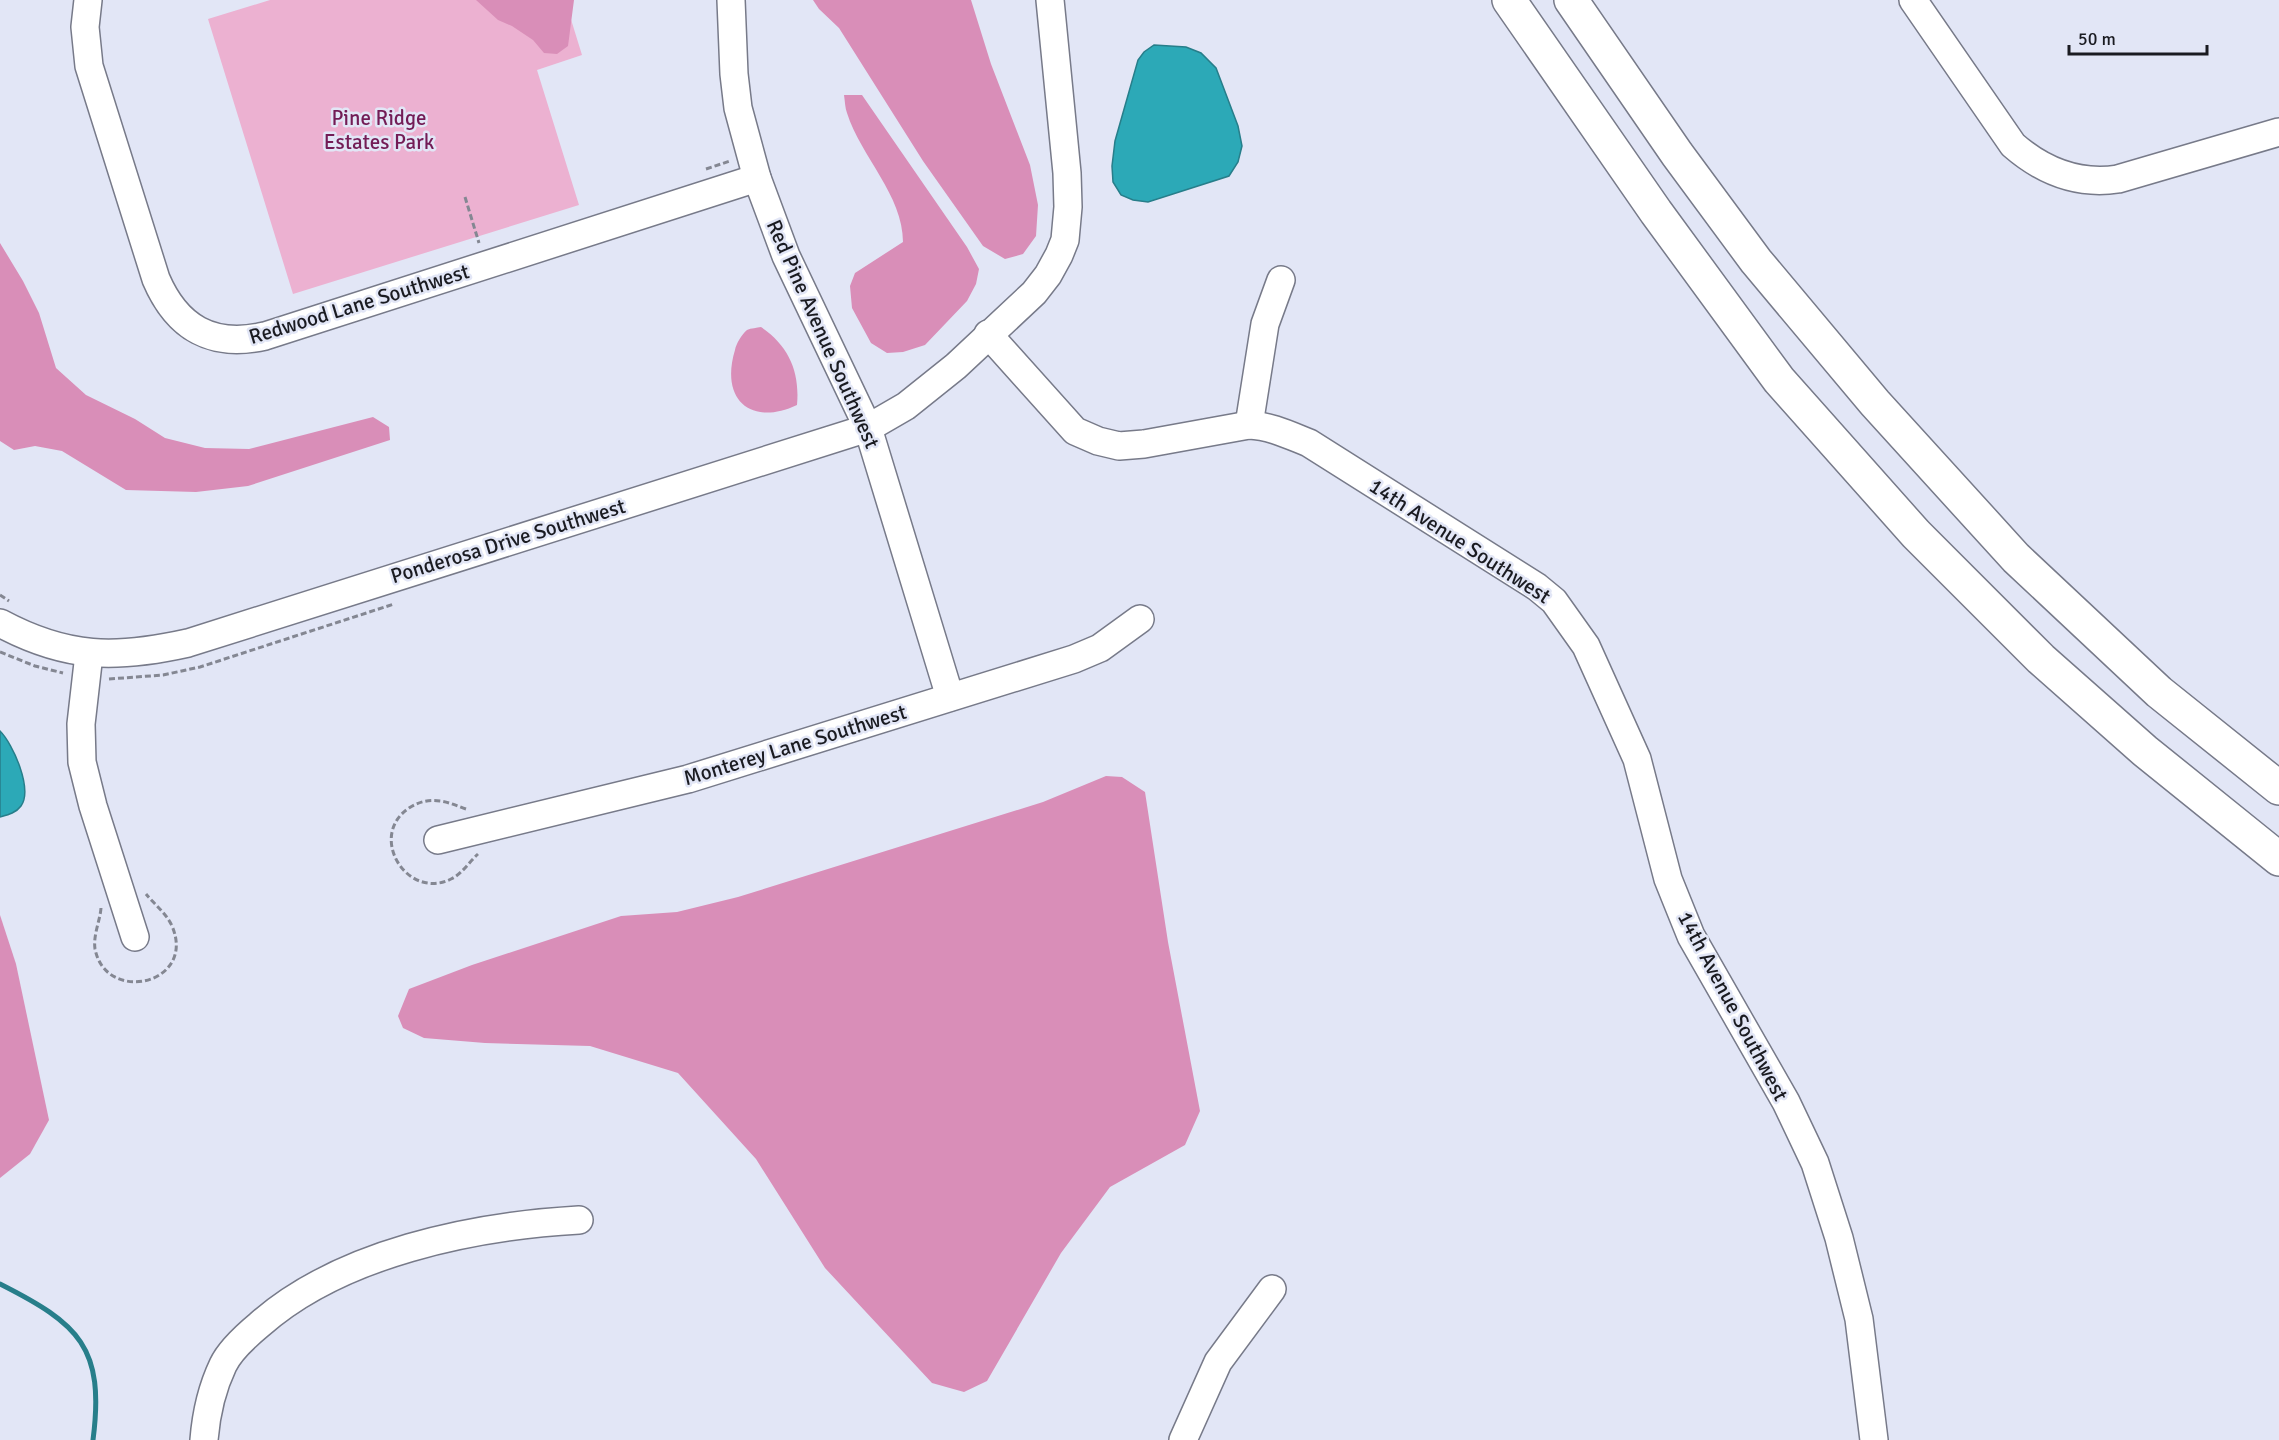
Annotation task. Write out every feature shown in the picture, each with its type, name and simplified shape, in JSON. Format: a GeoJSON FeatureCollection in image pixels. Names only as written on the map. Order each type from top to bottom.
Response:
{"type":"FeatureCollection","features":[{"type":"Feature","properties":{"kind":"highway"},"geometry":{"type":"LineString","coordinates":[[1509,0],[1656,212],[1779,380],[1916,534],[2041,659],[2145,751],[2279,859]]}},
{"type":"Feature","properties":{"kind":"highway"},"geometry":{"type":"LineString","coordinates":[[1571,0],[1677,154],[1756,261],[1875,403],[2016,558],[2160,692],[2279,788]]}},
{"type":"Feature","properties":{"kind":"street","name":"Redwood Lane Southwest"},"geometry":{"type":"LineString","coordinates":[[88,0],[85,27],[89,66],[156,279],[175,313],[202,333],[219,338],[248,340],[265,336],[757,178]]}},
{"type":"Feature","properties":{"kind":"street","name":"Red Pine Avenue Southwest"},"geometry":{"type":"LineString","coordinates":[[731,0],[738,108],[757,178],[786,256],[868,428],[950,697]]}},
{"type":"Feature","properties":{"kind":"street","name":"Ponderosa Drive Southwest"},"geometry":{"type":"LineString","coordinates":[[8,614],[36,639],[89,654],[145,652],[188,643],[868,428],[906,406],[956,366],[1034,293],[1048,275],[1065,240],[1068,207],[1067,174],[1050,0]]}},
{"type":"Feature","properties":{"kind":"street"},"geometry":{"type":"LineString","coordinates":[[1913,0],[2013,145],[2032,160],[2054,172],[2100,182],[2118,179],[2279,132]]}},
{"type":"Feature","properties":{"kind":"street"},"geometry":{"type":"LineString","coordinates":[[1249,425],[1265,324],[1281,280]]}},
{"type":"Feature","properties":{"kind":"street","name":"14th Avenue Southwest"},"geometry":{"type":"LineString","coordinates":[[988,334],[1076,431],[1098,441],[1119,446],[1144,444],[1249,425],[1264,426],[1309,443],[1537,587],[1554,601],[1586,646],[1637,759],[1668,879],[1691,936],[1786,1102],[1815,1163],[1839,1238],[1859,1319],[1874,1440]]}},
{"type":"Feature","properties":{"kind":"street","name":"Monterey Lane Southwest"},"geometry":{"type":"LineString","coordinates":[[438,840],[688,779],[1074,659],[1100,648],[1140,619]]}},
{"type":"Feature","properties":{"kind":"street"},"geometry":{"type":"LineString","coordinates":[[89,654],[81,724],[82,762],[93,806],[135,937]]}},
{"type":"Feature","properties":{"kind":"street"},"geometry":{"type":"LineString","coordinates":[[204,1440],[212,1397],[224,1364],[248,1334],[300,1294],[337,1275],[393,1254],[431,1243],[530,1223],[579,1220]]}},
{"type":"Feature","properties":{"kind":"street"},"geometry":{"type":"LineString","coordinates":[[1183,1440],[1218,1362],[1272,1289]]}},
{"type":"Feature","properties":{"kind":"path"},"geometry":{"type":"LineString","coordinates":[[465,196],[479,243]]}},
{"type":"Feature","properties":{"kind":"path"},"geometry":{"type":"LineString","coordinates":[[0,596],[8,614]]}},
{"type":"Feature","properties":{"kind":"path"},"geometry":{"type":"LineString","coordinates":[[0,652],[35,666],[67,674]]}},
{"type":"Feature","properties":{"kind":"green space","name":"Pine Ridge Estates Park"},"geometry":{"type":"Polygon","coordinates":[[[270,0],[565,0],[582,55],[537,70],[579,205],[293,294],[208,19],[270,0]]]}},
{"type":"Feature","properties":{"kind":"shaded area"},"geometry":{"type":"Polygon","coordinates":[[[476,0],[574,0],[568,46],[557,54],[544,53],[533,40],[498,20],[476,0]]]}},
{"type":"Feature","properties":{"kind":"shaded area"},"geometry":{"type":"Polygon","coordinates":[[[813,0],[971,0],[991,64],[1030,165],[1038,205],[1036,236],[1023,254],[1005,259],[983,246],[923,161],[839,28],[813,0]]]}},
{"type":"Feature","properties":{"kind":"shaded area"},"geometry":{"type":"Polygon","coordinates":[[[844,95],[862,95],[967,247],[979,269],[976,284],[967,301],[925,345],[903,352],[887,353],[871,343],[852,308],[850,286],[855,273],[903,242],[896,208],[853,129],[846,111],[844,95]]]}},
{"type":"Feature","properties":{"kind":"shaded area"},"geometry":{"type":"Polygon","coordinates":[[[0,243],[39,313],[56,368],[86,395],[135,419],[165,438],[205,448],[249,449],[373,417],[389,427],[390,440],[248,486],[196,492],[126,490],[62,451],[35,446],[14,450],[0,441],[0,243]]]}},
{"type":"Feature","properties":{"kind":"shaded area"},"geometry":{"type":"Polygon","coordinates":[[[761,327],[771,334],[785,351],[791,361],[797,382],[797,405],[780,411],[765,413],[743,404],[736,395],[732,382],[731,367],[738,342],[747,330],[761,327]]]}},
{"type":"Feature","properties":{"kind":"shaded area"},"geometry":{"type":"Polygon","coordinates":[[[1106,776],[1122,777],[1145,792],[1168,942],[1200,1111],[1185,1145],[1110,1187],[1061,1253],[987,1381],[964,1392],[932,1383],[825,1268],[756,1159],[678,1073],[590,1046],[485,1043],[424,1038],[403,1028],[398,1016],[409,989],[472,965],[621,916],[677,912],[738,897],[1043,802],[1106,776]]]}},
{"type":"Feature","properties":{"kind":"shaded area"},"geometry":{"type":"Polygon","coordinates":[[[0,915],[16,964],[49,1120],[30,1154],[0,1178],[0,915]]]}},
{"type":"Feature","properties":{"kind":"water"},"geometry":{"type":"Polygon","coordinates":[[[1154,45],[1186,47],[1201,53],[1216,68],[1238,126],[1242,146],[1238,162],[1229,176],[1148,202],[1133,200],[1121,195],[1113,182],[1112,166],[1115,141],[1138,60],[1154,45]]]}},
{"type":"Feature","properties":{"kind":"water"},"geometry":{"type":"Polygon","coordinates":[[[0,731],[16,756],[25,789],[21,806],[0,817],[0,731]]]}},
{"type":"Feature","properties":{"kind":"waterway"},"geometry":{"type":"LineString","coordinates":[[0,1284],[50,1312],[81,1342],[90,1360],[95,1382],[96,1408],[93,1440]]}}]}
